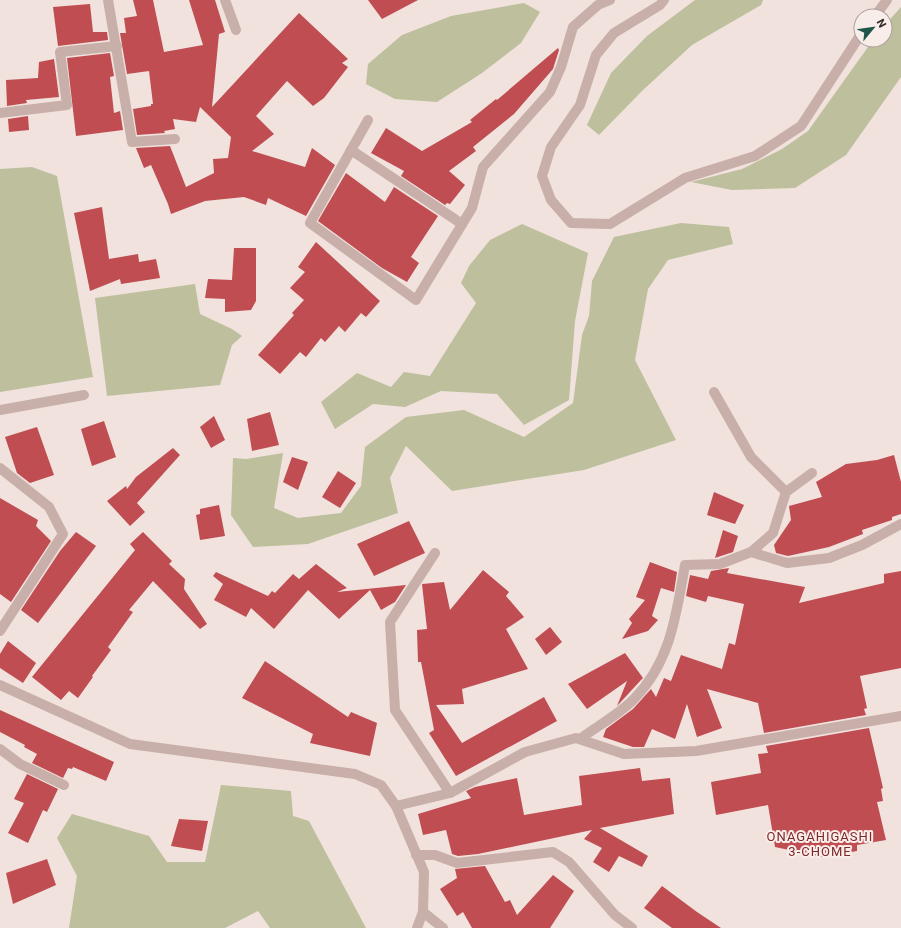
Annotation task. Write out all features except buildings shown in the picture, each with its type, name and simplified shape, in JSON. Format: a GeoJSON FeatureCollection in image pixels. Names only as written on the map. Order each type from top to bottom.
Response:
{"type":"FeatureCollection","features":[{"type":"Feature","properties":{"kind":"street"},"geometry":{"type":"LineString","coordinates":[[108,0],[117,46],[132,142],[175,139]]}},
{"type":"Feature","properties":{"kind":"street"},"geometry":{"type":"LineString","coordinates":[[225,0],[236,30]]}},
{"type":"Feature","properties":{"kind":"street"},"geometry":{"type":"LineString","coordinates":[[368,120],[310,223],[416,300],[472,208],[483,167],[550,92],[561,67],[573,27],[598,5],[610,0]]}},
{"type":"Feature","properties":{"kind":"street"},"geometry":{"type":"LineString","coordinates":[[664,0],[660,5],[614,33],[596,55],[580,105],[551,147],[542,176],[551,200],[571,223],[610,224],[685,178],[755,156],[801,126],[853,46]]}},
{"type":"Feature","properties":{"kind":"street"},"geometry":{"type":"LineString","coordinates":[[0,113],[67,105],[60,52],[117,46]]}},
{"type":"Feature","properties":{"kind":"street"},"geometry":{"type":"LineString","coordinates":[[351,150],[462,224]]}},
{"type":"Feature","properties":{"kind":"street"},"geometry":{"type":"LineString","coordinates":[[714,392],[751,457],[786,492]]}},
{"type":"Feature","properties":{"kind":"street"},"geometry":{"type":"LineString","coordinates":[[0,410],[84,395]]}},
{"type":"Feature","properties":{"kind":"street"},"geometry":{"type":"LineString","coordinates":[[0,468],[48,507],[63,534],[0,631]]}},
{"type":"Feature","properties":{"kind":"street"},"geometry":{"type":"LineString","coordinates":[[580,739],[634,700],[658,667],[672,632],[685,565],[720,564],[751,552],[773,533],[786,492],[812,473]]}},
{"type":"Feature","properties":{"kind":"street"},"geometry":{"type":"LineString","coordinates":[[751,552],[787,563],[830,558],[862,545],[901,524]]}},
{"type":"Feature","properties":{"kind":"street"},"geometry":{"type":"LineString","coordinates":[[435,554],[390,622],[395,710],[450,793]]}},
{"type":"Feature","properties":{"kind":"street"},"geometry":{"type":"LineString","coordinates":[[0,685],[130,744],[355,774],[381,785],[396,806],[424,872],[423,912],[418,928]]}},
{"type":"Feature","properties":{"kind":"street"},"geometry":{"type":"LineString","coordinates":[[396,806],[450,793],[525,752],[576,738],[624,754],[696,752],[901,716]]}},
{"type":"Feature","properties":{"kind":"street"},"geometry":{"type":"LineString","coordinates":[[0,749],[20,764],[64,785]]}},
{"type":"Feature","properties":{"kind":"street"},"geometry":{"type":"LineString","coordinates":[[416,855],[435,855],[457,863],[553,852],[570,862],[615,915],[632,928]]}},
{"type":"Feature","properties":{"kind":"street"},"geometry":{"type":"LineString","coordinates":[[423,912],[443,928]]}},
{"type":"Feature","properties":{"kind":"green space"},"geometry":{"type":"Polygon","coordinates":[[[695,0],[763,0],[761,5],[692,45],[643,90],[599,135],[587,125],[611,73],[647,36],[695,0]]]}},
{"type":"Feature","properties":{"kind":"green space"},"geometry":{"type":"Polygon","coordinates":[[[524,3],[540,12],[521,43],[482,73],[437,102],[395,99],[366,84],[368,64],[402,35],[451,16],[524,3]]]}},
{"type":"Feature","properties":{"kind":"green space"},"geometry":{"type":"Polygon","coordinates":[[[901,7],[901,77],[846,155],[795,188],[732,190],[691,182],[742,169],[782,149],[808,131],[867,48],[893,48],[893,16],[901,7]]]}},
{"type":"Feature","properties":{"kind":"green space"},"geometry":{"type":"Polygon","coordinates":[[[32,167],[57,176],[93,377],[0,392],[0,169],[32,167]]]}},
{"type":"Feature","properties":{"kind":"green space"},"geometry":{"type":"Polygon","coordinates":[[[681,223],[729,227],[733,244],[668,260],[648,289],[635,360],[676,440],[584,470],[452,491],[406,446],[390,478],[398,513],[308,544],[253,547],[231,515],[233,458],[246,459],[283,453],[274,508],[298,518],[341,513],[361,486],[365,447],[406,417],[464,410],[524,437],[573,403],[582,335],[589,316],[592,281],[614,237],[681,223]]]}},
{"type":"Feature","properties":{"kind":"green space"},"geometry":{"type":"Polygon","coordinates":[[[522,224],[588,253],[575,321],[569,400],[524,425],[497,394],[441,391],[405,407],[373,404],[335,429],[321,402],[357,373],[391,387],[404,372],[430,376],[476,303],[461,283],[469,266],[490,240],[522,224]]]}},
{"type":"Feature","properties":{"kind":"green space"},"geometry":{"type":"Polygon","coordinates":[[[195,284],[200,314],[232,329],[242,336],[232,345],[220,385],[107,396],[95,298],[195,284]]]}},
{"type":"Feature","properties":{"kind":"green space"},"geometry":{"type":"Polygon","coordinates":[[[221,785],[291,791],[293,816],[309,821],[366,928],[270,928],[258,911],[225,928],[69,928],[77,876],[57,838],[72,814],[149,836],[167,862],[205,862],[221,785]]]}},
{"type":"Feature","properties":{"kind":"district","name":"ONAGAHIGASHI 3-CHOME"},"geometry":{"type":"Point","coordinates":[820,844]}}]}
